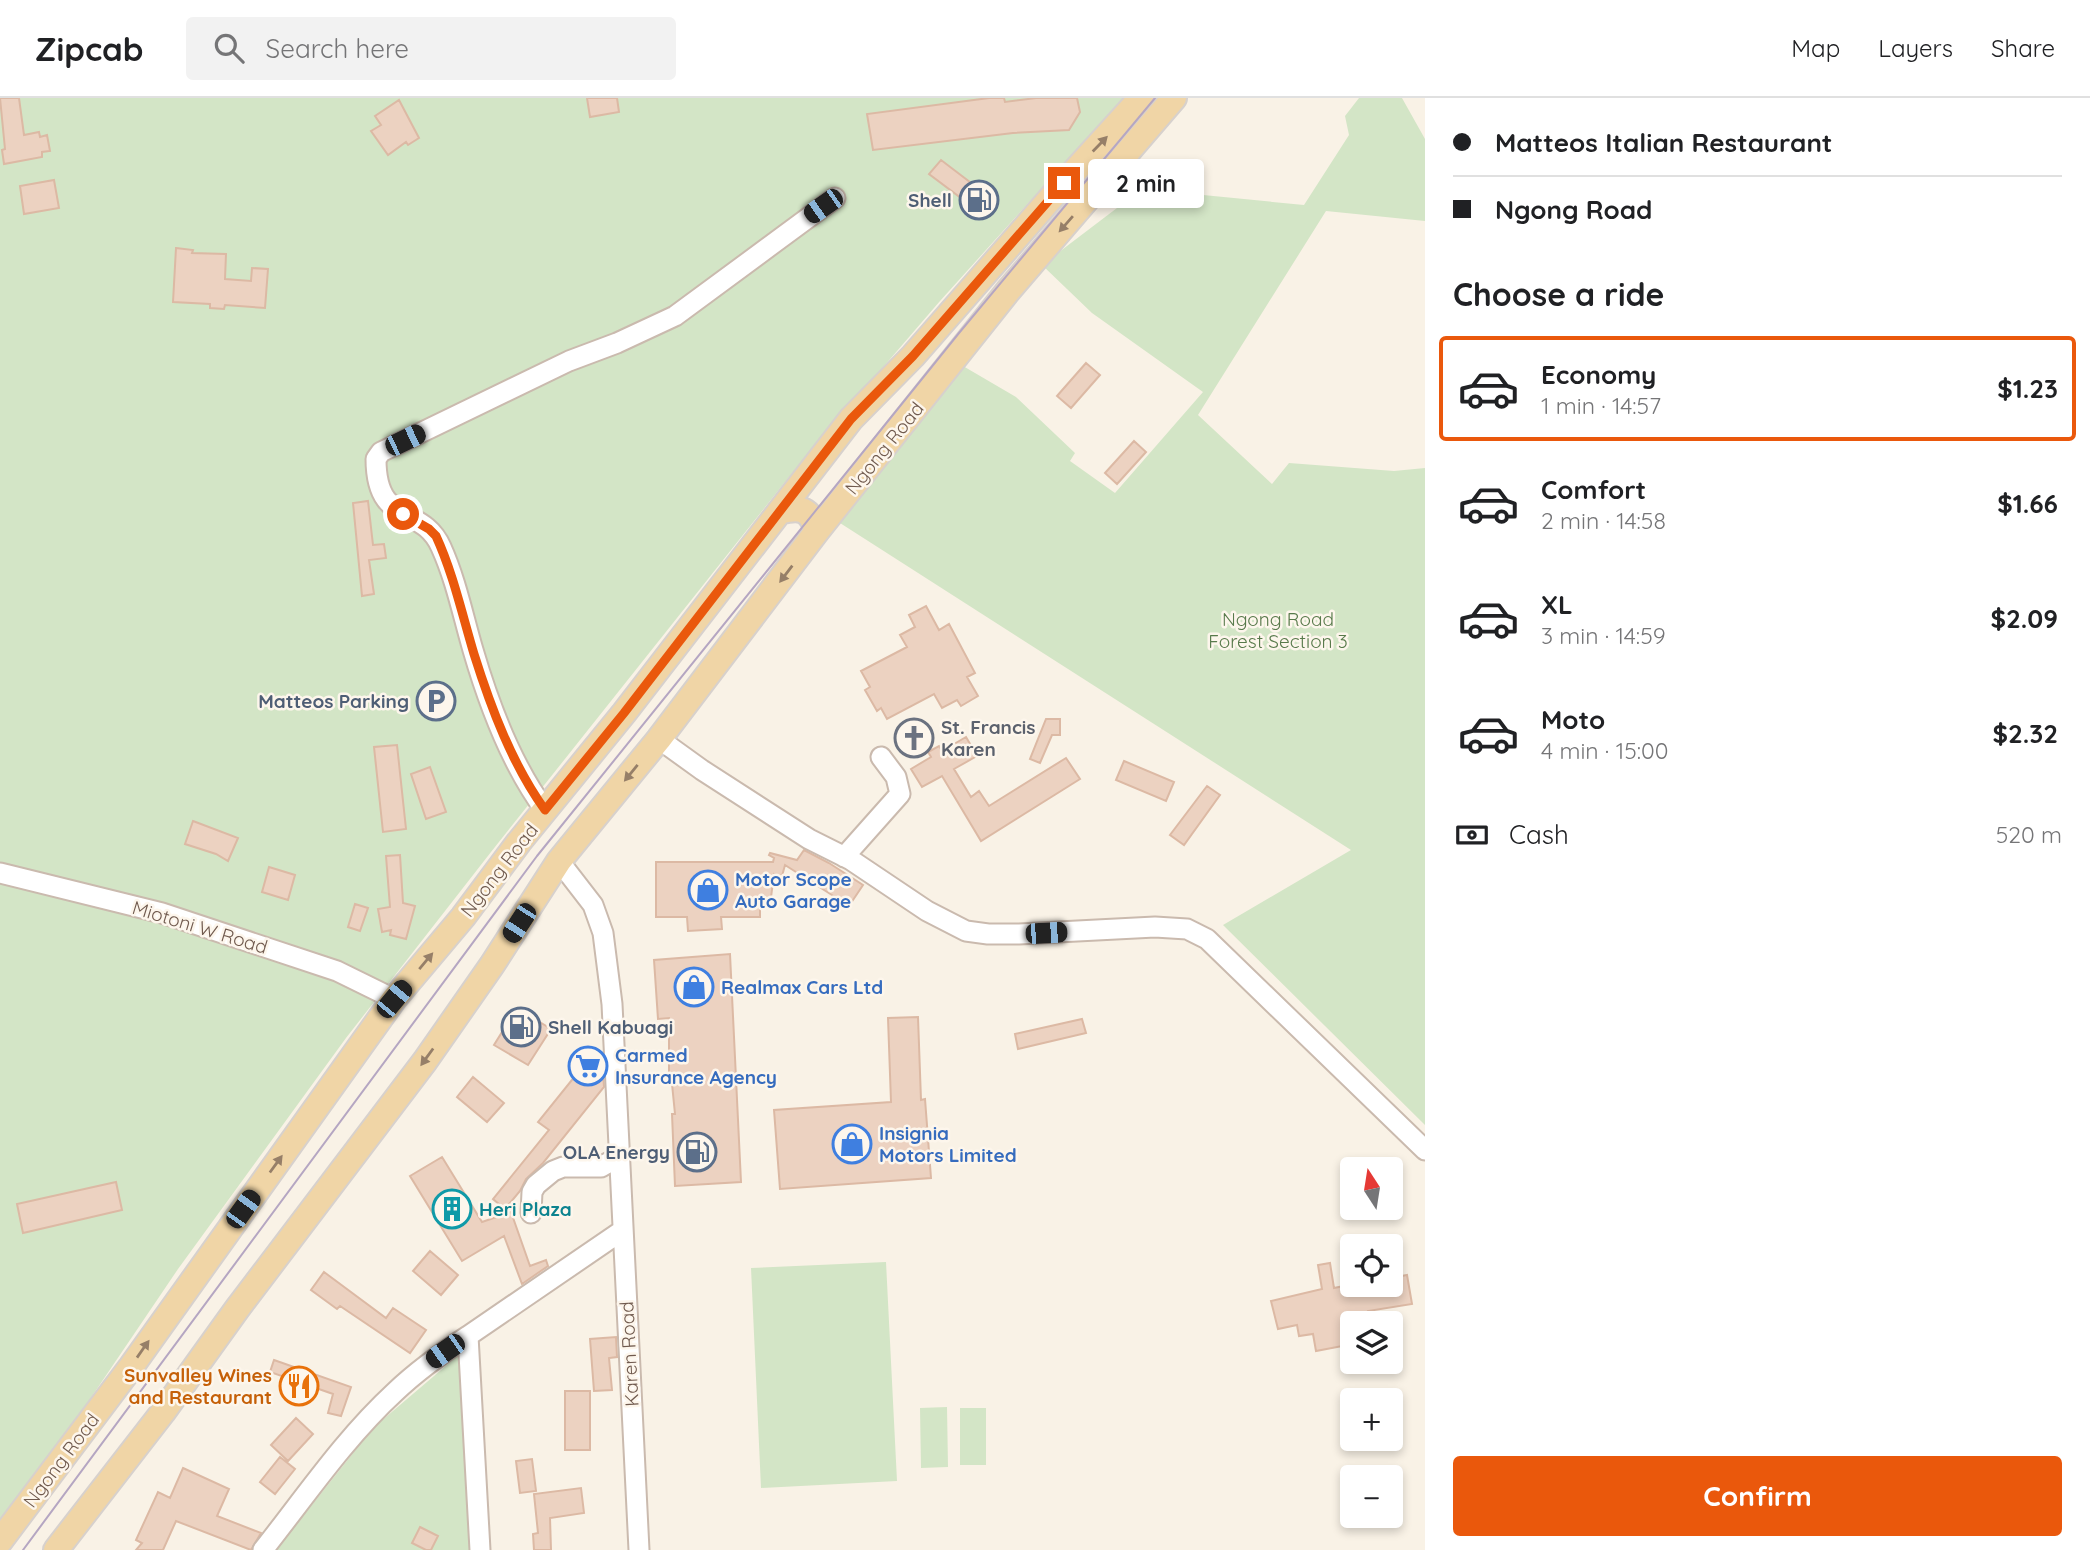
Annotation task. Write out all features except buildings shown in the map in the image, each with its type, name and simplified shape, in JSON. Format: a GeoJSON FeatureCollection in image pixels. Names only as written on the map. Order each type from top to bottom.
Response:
{"type":"FeatureCollection","features":[{"type":"Feature","properties":{"kind":"main road","name":"Ngong Road"},"geometry":{"type":"LineString","coordinates":[[0,1541],[125,1375],[394,999],[463,917],[851,419],[913,356],[1141,98]]}},
{"type":"Feature","properties":{"kind":"main road","name":"Ngong Road"},"geometry":{"type":"LineString","coordinates":[[56,1550],[163,1412],[237,1309],[425,1061],[492,965],[559,861],[659,739],[817,531],[1008,291],[1174,98]]}},
{"type":"Feature","properties":{"kind":"main road"},"geometry":{"type":"LineString","coordinates":[[779,512],[795,508],[804,511],[813,518],[817,531]]}},
{"type":"Feature","properties":{"kind":"street"},"geometry":{"type":"LineString","coordinates":[[545,810],[527,785],[498,719],[436,536],[383,497],[376,459],[381,452],[503,392],[675,316],[835,198]]}},
{"type":"Feature","properties":{"kind":"street"},"geometry":{"type":"LineString","coordinates":[[659,739],[809,839],[844,857],[927,911],[966,931],[1019,934],[1155,927],[1187,929],[1207,939],[1425,1150]]}},
{"type":"Feature","properties":{"kind":"street"},"geometry":{"type":"LineString","coordinates":[[844,857],[900,794],[897,777],[881,757]]}},
{"type":"Feature","properties":{"kind":"street","name":"Karen Road"},"geometry":{"type":"LineString","coordinates":[[559,861],[593,905],[603,933],[612,1004],[639,1550]]}},
{"type":"Feature","properties":{"kind":"street","name":"Miotoni W Road"},"geometry":{"type":"LineString","coordinates":[[0,873],[162,913],[337,971],[394,999]]}},
{"type":"Feature","properties":{"kind":"street"},"geometry":{"type":"LineString","coordinates":[[531,1213],[532,1192],[536,1185],[547,1177],[563,1167],[601,1167],[618,1157]]}},
{"type":"Feature","properties":{"kind":"street"},"geometry":{"type":"LineString","coordinates":[[262,1550],[360,1428],[423,1367],[623,1230]]}},
{"type":"Feature","properties":{"kind":"street"},"geometry":{"type":"LineString","coordinates":[[468,1336],[480,1550]]}},
{"type":"Feature","properties":{"kind":"green space"},"geometry":{"type":"Polygon","coordinates":[[[0,98],[1123,98],[940,301],[793,472],[491,852],[346,1038],[178,1269],[61,1442],[0,1522],[0,98]]]}},
{"type":"Feature","properties":{"kind":"green space","name":"Ngong Road Forest Section 3"},"geometry":{"type":"Polygon","coordinates":[[[1359,98],[1402,98],[1425,139],[1425,221],[1326,211],[1198,415],[1272,484],[1289,463],[1394,471],[1425,468],[1425,1125],[1223,925],[1351,850],[840,523],[963,366],[1016,397],[1075,453],[1070,461],[1115,493],[1203,392],[1092,313],[1042,265],[1142,189],[1304,205],[1349,135],[1345,116],[1359,98]]]}},
{"type":"Feature","properties":{"kind":"green space"},"geometry":{"type":"Polygon","coordinates":[[[886,1262],[897,1481],[761,1488],[751,1268],[886,1262]]]}},
{"type":"Feature","properties":{"kind":"green space"},"geometry":{"type":"Polygon","coordinates":[[[461,1353],[473,1550],[276,1550],[373,1428],[461,1353]]]}},
{"type":"Feature","properties":{"kind":"green space"},"geometry":{"type":"Polygon","coordinates":[[[947,1407],[948,1467],[921,1468],[920,1408],[947,1407]]]}},
{"type":"Feature","properties":{"kind":"green space"},"geometry":{"type":"Polygon","coordinates":[[[960,1408],[986,1408],[986,1465],[960,1465],[960,1408]]]}},
{"type":"Feature","properties":{"kind":"tram line"},"geometry":{"type":"LineString","coordinates":[[23,1550],[537,856],[959,333],[1155,98]]}},
{"type":"Feature","properties":{"kind":"place","name":"Shell"},"geometry":{"type":"Point","coordinates":[979,200]}},
{"type":"Feature","properties":{"kind":"place","name":"Matteos Parking"},"geometry":{"type":"Point","coordinates":[436,701]}},
{"type":"Feature","properties":{"kind":"place","name":"St. Francis Karen"},"geometry":{"type":"Point","coordinates":[914,738]}},
{"type":"Feature","properties":{"kind":"place","name":"Motor Scope Auto Garage"},"geometry":{"type":"Point","coordinates":[708,890]}},
{"type":"Feature","properties":{"kind":"place","name":"Realmax Cars Ltd"},"geometry":{"type":"Point","coordinates":[694,987]}},
{"type":"Feature","properties":{"kind":"place","name":"Shell Kabuagi"},"geometry":{"type":"Point","coordinates":[521,1027]}},
{"type":"Feature","properties":{"kind":"place","name":"Carmed Insurance Agency"},"geometry":{"type":"Point","coordinates":[588,1066]}},
{"type":"Feature","properties":{"kind":"place","name":"Insignia Motors Limited"},"geometry":{"type":"Point","coordinates":[852,1144]}},
{"type":"Feature","properties":{"kind":"place","name":"OLA Energy"},"geometry":{"type":"Point","coordinates":[697,1152]}},
{"type":"Feature","properties":{"kind":"place","name":"Heri Plaza"},"geometry":{"type":"Point","coordinates":[452,1209]}},
{"type":"Feature","properties":{"kind":"place","name":"Sunvalley Wines and Restaurant"},"geometry":{"type":"Point","coordinates":[299,1386]}},
{"type":"Feature","properties":{"kind":"route"},"geometry":{"type":"LineString","coordinates":[[403,514],[429,529],[443,550],[474,654],[498,719],[527,785],[545,810],[624,713],[851,419],[913,356],[1064,183]]}}]}
